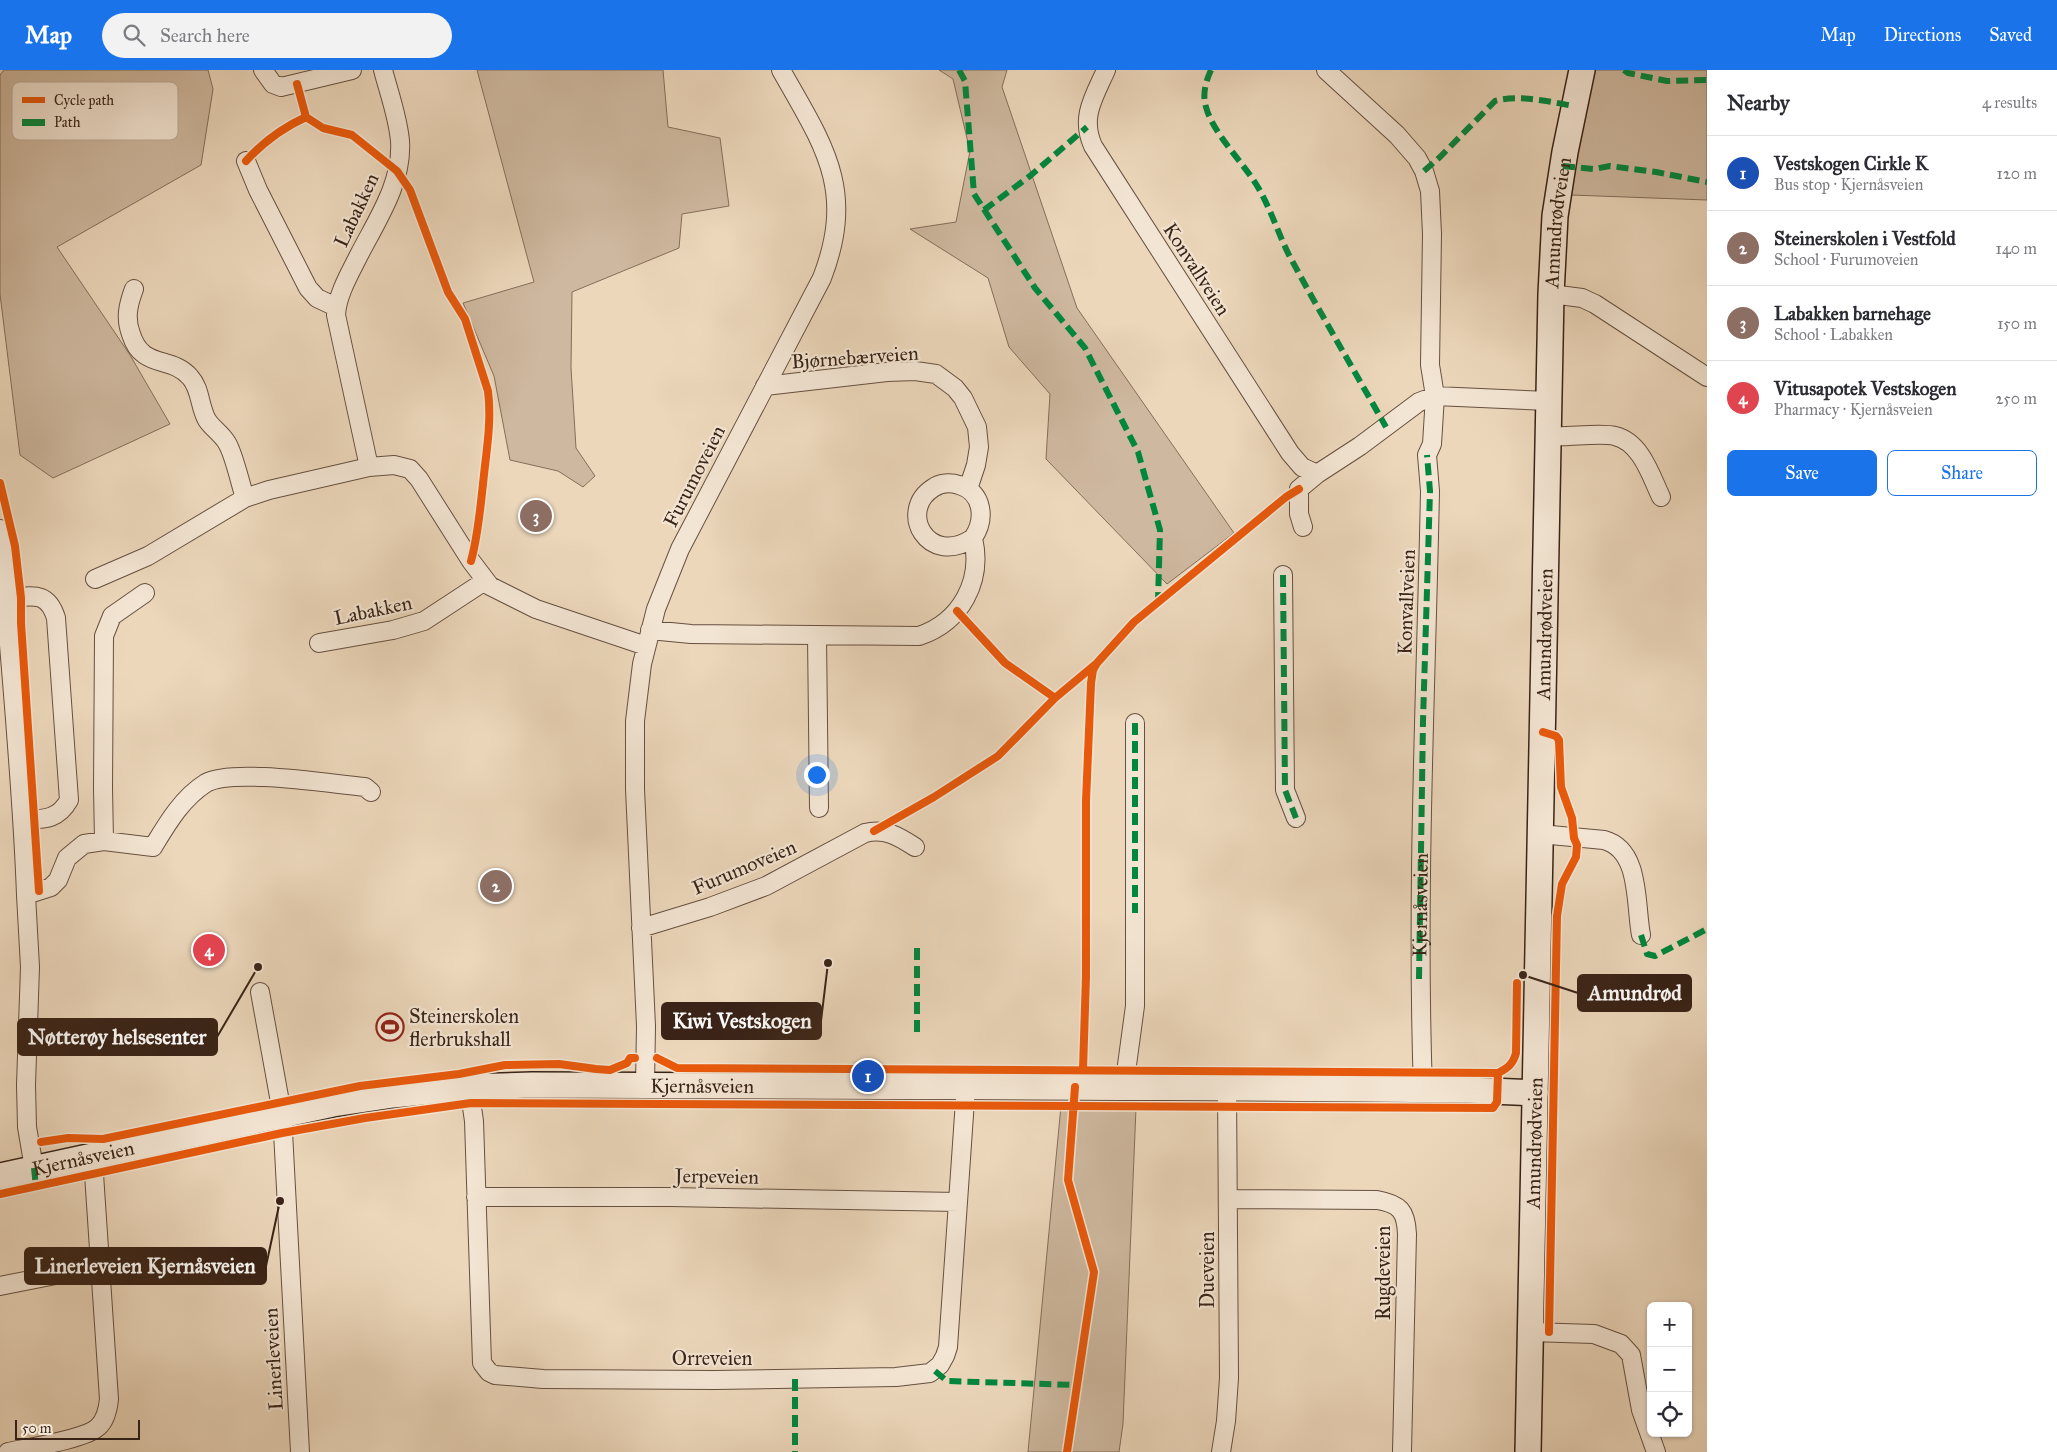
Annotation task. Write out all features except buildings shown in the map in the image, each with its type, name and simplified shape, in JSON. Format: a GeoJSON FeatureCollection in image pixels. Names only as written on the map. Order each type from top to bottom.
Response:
{"type":"FeatureCollection","features":[{"type":"Feature","properties":{"kind":"main road","name":"Amundrødveien"},"geometry":{"type":"LineString","coordinates":[[1528,1452],[1551,294],[1555,216],[1565,152],[1582,70]]}},
{"type":"Feature","properties":{"kind":"main road","name":"Kjernåsveien"},"geometry":{"type":"LineString","coordinates":[[0,1176],[282,1113],[393,1095],[469,1087],[532,1085],[966,1086],[1423,1090],[1535,1093]]}},
{"type":"Feature","properties":{"kind":"street"},"geometry":{"type":"LineString","coordinates":[[263,70],[273,84],[282,87],[352,70]]}},
{"type":"Feature","properties":{"kind":"street","name":"Labakken"},"geometry":{"type":"LineString","coordinates":[[370,467],[337,323],[336,307],[347,279],[389,197],[397,171],[400,140],[383,70]]}},
{"type":"Feature","properties":{"kind":"street","name":"Furumoveien"},"geometry":{"type":"LineString","coordinates":[[645,1085],[646,1026],[635,789],[635,721],[639,677],[662,590],[680,549],[822,278],[828,261],[836,222],[837,208],[832,172],[826,152],[781,70]]}},
{"type":"Feature","properties":{"kind":"street","name":"Konvallveien"},"geometry":{"type":"LineString","coordinates":[[1106,70],[1089,110],[1087,130],[1094,146],[1290,453],[1302,467],[1317,474]]}},
{"type":"Feature","properties":{"kind":"street","name":"Konvallveien"},"geometry":{"type":"LineString","coordinates":[[1326,70],[1397,134],[1417,158],[1430,192],[1432,234],[1430,365],[1435,396],[1432,444],[1427,455],[1430,491],[1423,721]]}},
{"type":"Feature","properties":{"kind":"street"},"geometry":{"type":"LineString","coordinates":[[246,161],[258,190],[308,288],[317,298],[336,307]]}},
{"type":"Feature","properties":{"kind":"street"},"geometry":{"type":"LineString","coordinates":[[134,289],[129,302],[127,318],[134,345],[141,353],[183,370],[191,378],[198,391],[207,419],[228,443],[245,498]]}},
{"type":"Feature","properties":{"kind":"street"},"geometry":{"type":"LineString","coordinates":[[1551,294],[1582,298],[1595,304],[1707,377]]}},
{"type":"Feature","properties":{"kind":"street","name":"Bjørnebærveien"},"geometry":{"type":"LineString","coordinates":[[765,386],[887,372],[915,371],[936,374],[955,388],[963,398],[977,427],[979,447],[976,465],[968,489]]}},
{"type":"Feature","properties":{"kind":"street"},"geometry":{"type":"LineString","coordinates":[[1303,526],[1299,514],[1299,489],[1317,474],[1360,446],[1419,402],[1435,396],[1549,401]]}},
{"type":"Feature","properties":{"kind":"street"},"geometry":{"type":"LineString","coordinates":[[1548,436],[1611,436],[1624,440],[1641,457],[1661,497]]}},
{"type":"Feature","properties":{"kind":"street"},"geometry":{"type":"LineString","coordinates":[[95,579],[148,556],[245,498],[293,484],[370,467],[394,465],[410,469],[419,479],[485,581],[500,592],[536,609],[648,638],[691,634],[919,636],[932,631],[956,611],[972,585],[977,555],[973,538]]}},
{"type":"Feature","properties":{"kind":"street"},"geometry":{"type":"LineString","coordinates":[[952,483],[968,489],[975,496],[982,512],[981,522],[973,538],[962,545],[950,548],[937,545],[926,538],[920,528],[917,515],[920,502],[927,492],[934,487],[952,483]]}},
{"type":"Feature","properties":{"kind":"street"},"geometry":{"type":"LineString","coordinates":[[0,528],[4,546],[6,598],[23,820],[30,967],[26,1084],[27,1127],[34,1168]]}},
{"type":"Feature","properties":{"kind":"street"},"geometry":{"type":"LineString","coordinates":[[1283,575],[1285,790],[1296,818]]}},
{"type":"Feature","properties":{"kind":"street","name":"Labakken"},"geometry":{"type":"LineString","coordinates":[[319,643],[393,630],[424,621],[485,581]]}},
{"type":"Feature","properties":{"kind":"street"},"geometry":{"type":"LineString","coordinates":[[104,841],[104,636],[112,616],[145,593]]}},
{"type":"Feature","properties":{"kind":"street"},"geometry":{"type":"LineString","coordinates":[[6,598],[33,596],[45,599],[52,606],[57,628],[69,800],[63,810],[53,817],[23,820]]}},
{"type":"Feature","properties":{"kind":"street"},"geometry":{"type":"LineString","coordinates":[[817,636],[819,808]]}},
{"type":"Feature","properties":{"kind":"street","name":"Kjernåsveien"},"geometry":{"type":"LineString","coordinates":[[1423,721],[1419,986],[1423,1090]]}},
{"type":"Feature","properties":{"kind":"street"},"geometry":{"type":"LineString","coordinates":[[1124,1087],[1135,1006],[1135,723]]}},
{"type":"Feature","properties":{"kind":"street"},"geometry":{"type":"LineString","coordinates":[[26,895],[51,886],[58,880],[67,858],[84,844],[104,841],[153,848],[179,807],[199,788],[217,779],[242,776],[301,780],[365,787],[371,792]]}},
{"type":"Feature","properties":{"kind":"street","name":"Furumoveien"},"geometry":{"type":"LineString","coordinates":[[641,928],[710,907],[766,886],[865,833],[884,830],[900,837],[915,847]]}},
{"type":"Feature","properties":{"kind":"street"},"geometry":{"type":"LineString","coordinates":[[1540,834],[1604,840],[1613,842],[1622,850],[1627,856],[1632,869],[1642,935]]}},
{"type":"Feature","properties":{"kind":"street"},"geometry":{"type":"LineString","coordinates":[[260,992],[282,1113]]}},
{"type":"Feature","properties":{"kind":"street","name":"Orreveien"},"geometry":{"type":"LineString","coordinates":[[469,1087],[474,1121],[482,1363],[484,1368],[496,1375],[543,1379],[821,1379],[896,1377],[930,1373],[940,1365],[945,1356],[948,1347],[966,1086]]}},
{"type":"Feature","properties":{"kind":"street","name":"Dueveien"},"geometry":{"type":"LineString","coordinates":[[1220,1452],[1226,1421],[1229,1378],[1227,1088]]}},
{"type":"Feature","properties":{"kind":"street","name":"Linerleveien"},"geometry":{"type":"LineString","coordinates":[[282,1113],[300,1452]]}},
{"type":"Feature","properties":{"kind":"street"},"geometry":{"type":"LineString","coordinates":[[8,1452],[84,1434],[98,1428],[105,1419],[109,1399],[102,1266],[94,1174],[97,1155]]}},
{"type":"Feature","properties":{"kind":"street","name":"Jerpeveien"},"geometry":{"type":"LineString","coordinates":[[476,1197],[670,1197],[958,1202]]}},
{"type":"Feature","properties":{"kind":"street","name":"Rugdeveien"},"geometry":{"type":"LineString","coordinates":[[1228,1199],[1377,1200],[1393,1204],[1405,1216],[1407,1234],[1402,1452]]}},
{"type":"Feature","properties":{"kind":"street"},"geometry":{"type":"LineString","coordinates":[[0,1286],[102,1266]]}},
{"type":"Feature","properties":{"kind":"street"},"geometry":{"type":"LineString","coordinates":[[1530,1332],[1594,1334],[1622,1344],[1631,1355],[1641,1410],[1656,1452]]}},
{"type":"Feature","properties":{"kind":"shaded area"},"geometry":{"type":"Polygon","coordinates":[[[4,70],[208,70],[213,89],[201,165],[57,247],[130,355],[170,424],[53,478],[20,455],[0,294],[0,75],[4,70]]]}},
{"type":"Feature","properties":{"kind":"shaded area"},"geometry":{"type":"Polygon","coordinates":[[[477,70],[663,70],[668,127],[720,138],[729,206],[682,214],[679,248],[572,292],[571,368],[576,448],[595,476],[583,487],[558,471],[510,460],[494,376],[463,303],[534,282],[477,70]]]}},
{"type":"Feature","properties":{"kind":"shaded area"},"geometry":{"type":"Polygon","coordinates":[[[939,70],[1007,70],[1002,87],[1077,308],[1234,533],[1167,584],[1046,459],[1050,394],[1009,347],[988,278],[910,229],[956,222],[970,151],[953,79],[939,70]]]}},
{"type":"Feature","properties":{"kind":"shaded area"},"geometry":{"type":"Polygon","coordinates":[[[1594,70],[1707,70],[1707,200],[1571,195],[1584,113],[1594,70]]]}},
{"type":"Feature","properties":{"kind":"shaded area"},"geometry":{"type":"Polygon","coordinates":[[[1061,1106],[1136,1108],[1123,1424],[1119,1452],[1028,1452],[1061,1106]]]}},
{"type":"Feature","properties":{"kind":"marked path"},"geometry":{"type":"LineString","coordinates":[[959,70],[965,81],[974,194],[1035,288],[1085,348],[1138,452],[1160,530],[1158,601]]}},
{"type":"Feature","properties":{"kind":"marked path"},"geometry":{"type":"LineString","coordinates":[[1211,70],[1206,83],[1205,102],[1215,128],[1259,189],[1289,255],[1386,427]]}},
{"type":"Feature","properties":{"kind":"marked path"},"geometry":{"type":"LineString","coordinates":[[1624,70],[1628,73],[1667,81],[1707,80]]}},
{"type":"Feature","properties":{"kind":"marked path"},"geometry":{"type":"LineString","coordinates":[[1424,171],[1495,101],[1524,98],[1574,106]]}},
{"type":"Feature","properties":{"kind":"marked path"},"geometry":{"type":"LineString","coordinates":[[984,210],[1030,176],[1087,127]]}},
{"type":"Feature","properties":{"kind":"marked path"},"geometry":{"type":"LineString","coordinates":[[1563,166],[1594,169],[1610,166],[1656,172],[1707,182]]}},
{"type":"Feature","properties":{"kind":"marked path"},"geometry":{"type":"LineString","coordinates":[[1419,979],[1423,721],[1430,491],[1427,455]]}},
{"type":"Feature","properties":{"kind":"marked path"},"geometry":{"type":"LineString","coordinates":[[1283,575],[1285,790],[1296,818]]}},
{"type":"Feature","properties":{"kind":"marked path"},"geometry":{"type":"LineString","coordinates":[[1135,723],[1135,913]]}},
{"type":"Feature","properties":{"kind":"marked path"},"geometry":{"type":"LineString","coordinates":[[1641,935],[1647,954],[1655,956],[1707,929]]}},
{"type":"Feature","properties":{"kind":"marked path"},"geometry":{"type":"LineString","coordinates":[[917,948],[917,1033]]}},
{"type":"Feature","properties":{"kind":"marked path"},"geometry":{"type":"LineString","coordinates":[[34,1168],[36,1187]]}},
{"type":"Feature","properties":{"kind":"marked path"},"geometry":{"type":"LineString","coordinates":[[935,1371],[947,1381],[1077,1385]]}},
{"type":"Feature","properties":{"kind":"marked path"},"geometry":{"type":"LineString","coordinates":[[795,1379],[795,1452]]}},
{"type":"Feature","properties":{"kind":"cycle path"},"geometry":{"type":"LineString","coordinates":[[297,84],[306,117],[323,128],[352,135],[397,171],[410,190],[448,292],[465,319],[488,391],[489,403],[488,438],[481,503],[471,561]]}},
{"type":"Feature","properties":{"kind":"cycle path"},"geometry":{"type":"LineString","coordinates":[[246,161],[274,136],[306,117]]}},
{"type":"Feature","properties":{"kind":"cycle path"},"geometry":{"type":"LineString","coordinates":[[0,483],[15,546],[21,598],[21,623],[39,891]]}},
{"type":"Feature","properties":{"kind":"cycle path"},"geometry":{"type":"LineString","coordinates":[[874,831],[934,797],[998,756],[1055,698],[1097,663],[1134,622],[1286,497],[1299,489]]}},
{"type":"Feature","properties":{"kind":"cycle path"},"geometry":{"type":"LineString","coordinates":[[957,611],[1005,663],[1055,698]]}},
{"type":"Feature","properties":{"kind":"cycle path"},"geometry":{"type":"LineString","coordinates":[[1083,1069],[1086,977],[1086,801],[1091,683],[1093,670],[1097,663]]}},
{"type":"Feature","properties":{"kind":"cycle path"},"geometry":{"type":"LineString","coordinates":[[1543,732],[1556,736],[1559,740],[1561,787],[1572,818],[1574,838],[1577,845],[1576,857],[1562,884],[1557,916],[1549,1332]]}},
{"type":"Feature","properties":{"kind":"cycle path"},"geometry":{"type":"LineString","coordinates":[[657,1058],[677,1068],[1498,1073],[1510,1065],[1516,1053],[1517,983]]}},
{"type":"Feature","properties":{"kind":"cycle path"},"geometry":{"type":"LineString","coordinates":[[41,1142],[68,1138],[103,1139],[360,1086],[459,1074],[505,1065],[559,1064],[610,1070],[627,1063],[630,1058],[635,1058]]}},
{"type":"Feature","properties":{"kind":"cycle path"},"geometry":{"type":"LineString","coordinates":[[0,1194],[282,1133],[365,1118],[471,1103],[1493,1108],[1497,1102],[1498,1073]]}},
{"type":"Feature","properties":{"kind":"cycle path"},"geometry":{"type":"LineString","coordinates":[[1067,1452],[1094,1272],[1068,1180],[1075,1087]]}},
{"type":"Feature","properties":{"kind":"place","name":"Labakken barnehage"},"geometry":{"type":"Point","coordinates":[536,516]}},
{"type":"Feature","properties":{"kind":"place","name":"Steinerskolen i Vestfold"},"geometry":{"type":"Point","coordinates":[496,886]}},
{"type":"Feature","properties":{"kind":"place","name":"Vitusapotek Vestskogen"},"geometry":{"type":"Point","coordinates":[209,950]}},
{"type":"Feature","properties":{"kind":"place","name":"Kiwi Vestskogen"},"geometry":{"type":"Point","coordinates":[828,963]}},
{"type":"Feature","properties":{"kind":"place","name":"Nøtterøy helsesenter"},"geometry":{"type":"Point","coordinates":[258,967]}},
{"type":"Feature","properties":{"kind":"place","name":"Amundrød"},"geometry":{"type":"Point","coordinates":[1523,975]}},
{"type":"Feature","properties":{"kind":"place","name":"Steinerskolen flerbrukshall"},"geometry":{"type":"Point","coordinates":[390,1027]}},
{"type":"Feature","properties":{"kind":"place","name":"Vestskogen Cirkle K"},"geometry":{"type":"Point","coordinates":[868,1076]}},
{"type":"Feature","properties":{"kind":"place","name":"Linerleveien Kjernåsveien"},"geometry":{"type":"Point","coordinates":[280,1201]}}]}
